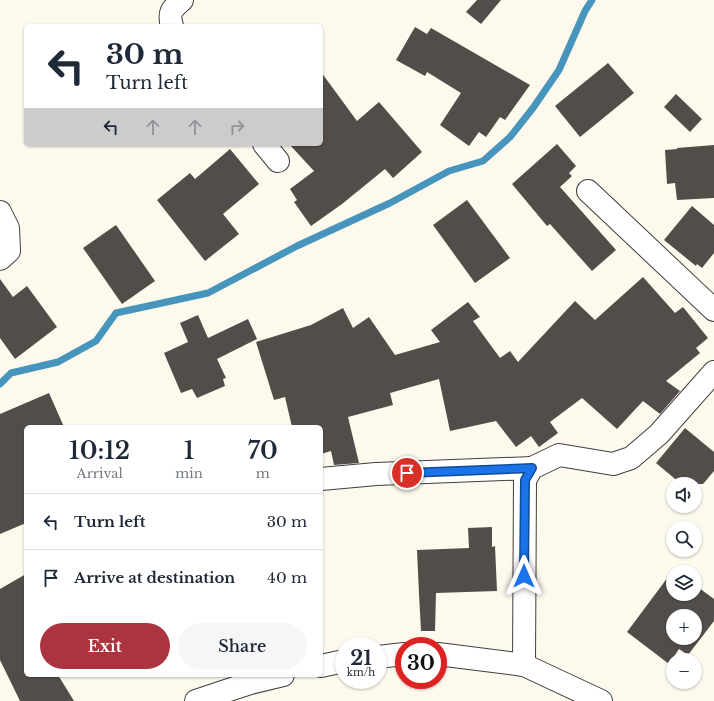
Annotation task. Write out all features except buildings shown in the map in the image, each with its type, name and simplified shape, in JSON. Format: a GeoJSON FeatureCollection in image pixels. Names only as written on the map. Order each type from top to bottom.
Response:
{"type":"FeatureCollection","features":[{"type":"Feature","properties":{"kind":"street"},"geometry":{"type":"LineString","coordinates":[[171,24],[170,19],[172,9],[182,0]]}},
{"type":"Feature","properties":{"kind":"street"},"geometry":{"type":"LineString","coordinates":[[266,146],[278,161]]}},
{"type":"Feature","properties":{"kind":"street"},"geometry":{"type":"LineString","coordinates":[[588,191],[714,310]]}},
{"type":"Feature","properties":{"kind":"street"},"geometry":{"type":"LineString","coordinates":[[0,212],[8,228],[9,250],[0,259]]}},
{"type":"Feature","properties":{"kind":"street"},"geometry":{"type":"LineString","coordinates":[[323,479],[376,474],[532,468],[559,455],[613,464],[631,458],[659,434],[714,372]]}},
{"type":"Feature","properties":{"kind":"street"},"geometry":{"type":"LineString","coordinates":[[524,665],[525,480],[532,468]]}},
{"type":"Feature","properties":{"kind":"street"},"geometry":{"type":"LineString","coordinates":[[447,655],[524,665],[601,701]]}},
{"type":"Feature","properties":{"kind":"street"},"geometry":{"type":"LineString","coordinates":[[323,666],[335,663]]}},
{"type":"Feature","properties":{"kind":"street"},"geometry":{"type":"LineString","coordinates":[[196,701],[250,683],[276,677]]}},
{"type":"Feature","properties":{"kind":"waterway"},"geometry":{"type":"LineString","coordinates":[[0,384],[11,373],[58,362],[96,341],[116,313],[208,293],[297,246],[390,203],[449,171],[483,161],[510,137],[533,108],[559,70],[585,11],[592,0]]}},
{"type":"Feature","properties":{"kind":"route"},"geometry":{"type":"LineString","coordinates":[[407,473],[532,468],[525,480],[524,576]]}}]}
